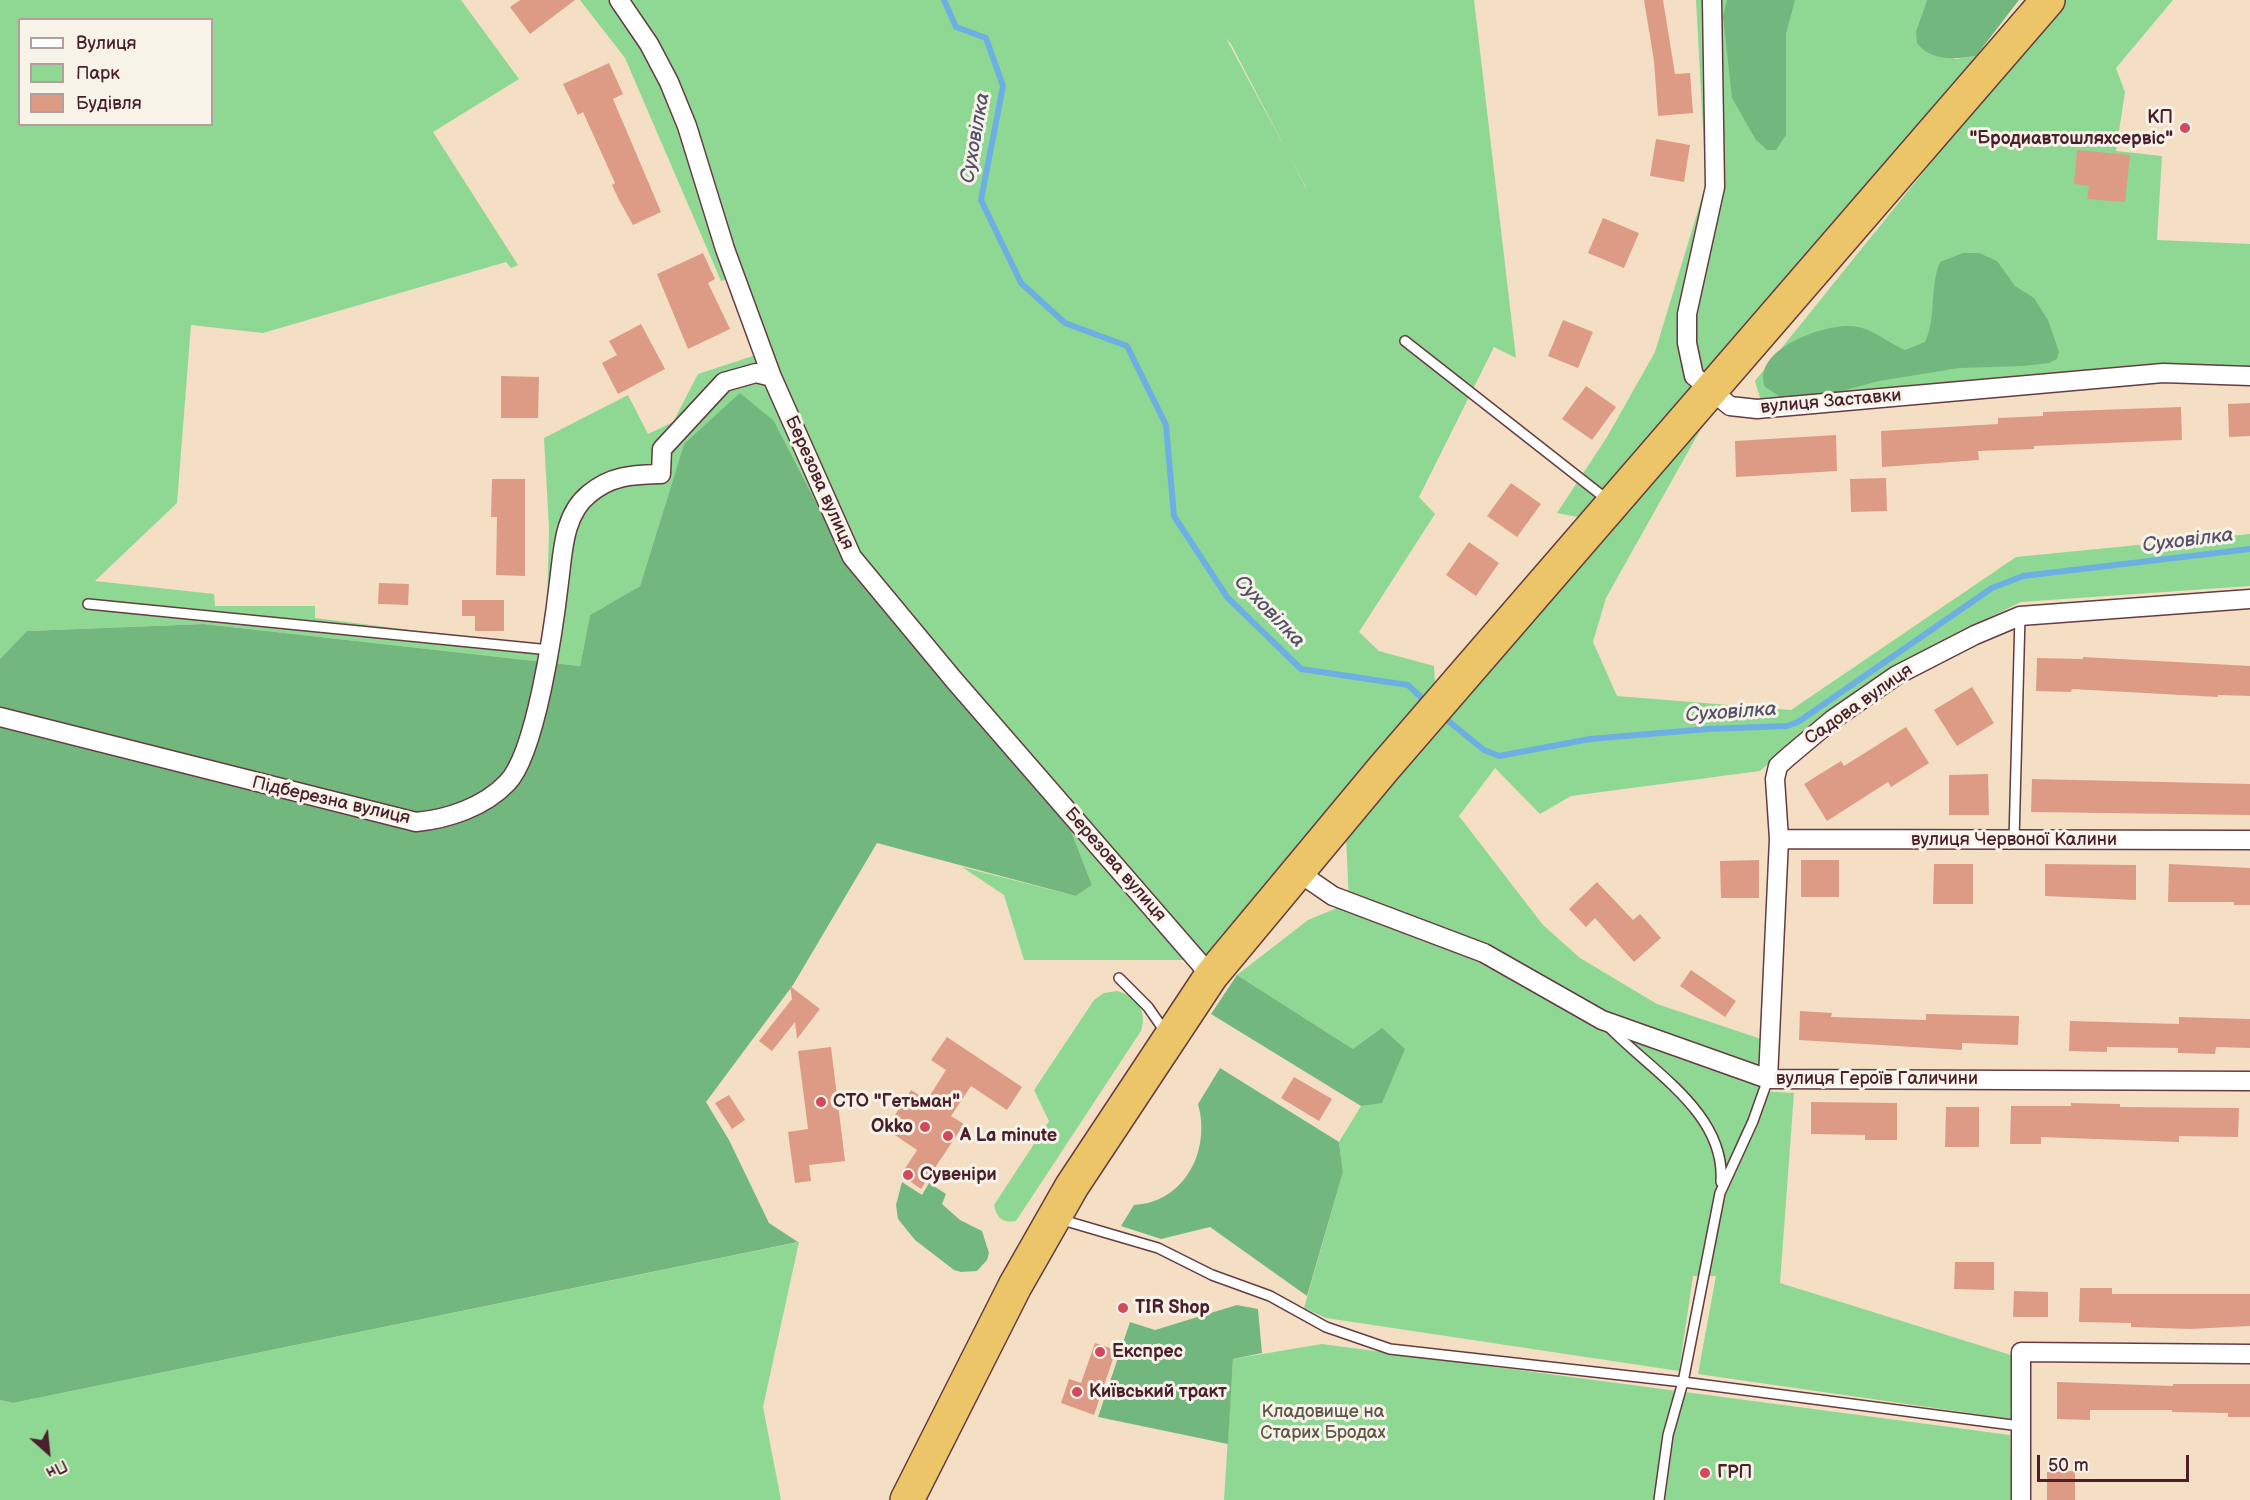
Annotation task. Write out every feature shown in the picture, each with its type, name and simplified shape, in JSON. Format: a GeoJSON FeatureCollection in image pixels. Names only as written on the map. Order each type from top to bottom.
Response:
{"type":"FeatureCollection","features":[{"type":"Feature","properties":{"kind":"highway"},"geometry":{"type":"LineString","coordinates":[[907,1500],[1015,1286],[1054,1217],[1169,1037],[1211,976],[1384,768],[2048,0]]}},
{"type":"Feature","properties":{"kind":"street","name":"Березова вулиця"},"geometry":{"type":"LineString","coordinates":[[619,0],[649,44],[674,93],[687,126],[725,249],[772,377],[852,557],[954,680],[1211,976]]}},
{"type":"Feature","properties":{"kind":"street","name":"вулиця Заставки"},"geometry":{"type":"LineString","coordinates":[[1712,0],[1715,187],[1687,314],[1687,343],[1694,376],[1730,406],[1756,409],[2163,373],[2250,376]]}},
{"type":"Feature","properties":{"kind":"street","name":"Підберезна вулиця"},"geometry":{"type":"LineString","coordinates":[[0,717],[416,822],[435,820],[471,807],[507,783],[524,756],[550,650],[565,531],[581,503],[588,494],[614,478],[661,474],[662,449],[724,382],[756,373],[772,377]]}},
{"type":"Feature","properties":{"kind":"street","name":"Садова вулиця"},"geometry":{"type":"LineString","coordinates":[[1768,1079],[1779,838],[1775,779],[1778,766],[1848,709],[1897,675],[1975,635],[2020,616],[2250,599]]}},
{"type":"Feature","properties":{"kind":"street","name":"вулиця Червоної Калини"},"geometry":{"type":"LineString","coordinates":[[1779,838],[2250,840]]}},
{"type":"Feature","properties":{"kind":"street","name":"вулиця Героїв Галичини"},"geometry":{"type":"LineString","coordinates":[[1298,872],[1333,896],[1484,953],[1602,1020],[1768,1079],[2250,1081]]}},
{"type":"Feature","properties":{"kind":"street"},"geometry":{"type":"LineString","coordinates":[[2021,1500],[2021,1352],[2250,1354]]}},
{"type":"Feature","properties":{"kind":"lane"},"geometry":{"type":"LineString","coordinates":[[1405,341],[1613,504]]}},
{"type":"Feature","properties":{"kind":"lane"},"geometry":{"type":"LineString","coordinates":[[88,604],[550,650]]}},
{"type":"Feature","properties":{"kind":"lane"},"geometry":{"type":"LineString","coordinates":[[2014,840],[2020,616]]}},
{"type":"Feature","properties":{"kind":"lane"},"geometry":{"type":"LineString","coordinates":[[1119,978],[1148,1007],[1169,1037]]}},
{"type":"Feature","properties":{"kind":"lane"},"geometry":{"type":"LineString","coordinates":[[1602,1020],[1629,1049],[1664,1076],[1707,1126],[1722,1164],[1720,1193],[1683,1382],[1668,1435],[1659,1500]]}},
{"type":"Feature","properties":{"kind":"lane"},"geometry":{"type":"LineString","coordinates":[[1720,1193],[1753,1122],[1768,1079]]}},
{"type":"Feature","properties":{"kind":"lane"},"geometry":{"type":"LineString","coordinates":[[1054,1217],[1158,1248],[1212,1275],[1270,1296],[1326,1327],[1390,1349],[1683,1382],[2020,1426]]}},
{"type":"Feature","properties":{"kind":"green space"},"geometry":{"type":"Polygon","coordinates":[[[0,0],[461,0],[519,79],[433,132],[518,265],[511,268],[506,262],[263,333],[191,325],[177,503],[95,581],[214,594],[215,606],[315,606],[315,618],[546,647],[549,529],[544,438],[628,395],[648,434],[673,422],[698,374],[759,354],[729,279],[721,281],[625,58],[580,0],[1474,0],[1516,358],[1494,347],[1419,497],[1435,514],[1359,632],[1379,651],[1434,666],[1435,685],[1266,888],[1202,960],[1024,960],[1004,895],[962,867],[1076,896],[1092,885],[1059,800],[853,574],[774,421],[684,444],[640,586],[590,615],[580,666],[204,624],[28,631],[0,659],[0,0]],[[1226,38],[1289,155],[1231,44],[1226,38]]]}},
{"type":"Feature","properties":{"kind":"green space"},"geometry":{"type":"Polygon","coordinates":[[[1696,0],[1927,0],[1916,31],[1955,59],[1976,56],[1583,518],[1557,513],[1607,437],[1655,352],[1706,184],[1696,0]]]}},
{"type":"Feature","properties":{"kind":"green space"},"geometry":{"type":"Polygon","coordinates":[[[1727,0],[1795,0],[1786,34],[1786,135],[1776,150],[1767,150],[1756,140],[1732,98],[1723,16],[1727,0]]]}},
{"type":"Feature","properties":{"kind":"green space"},"geometry":{"type":"Polygon","coordinates":[[[1927,0],[2019,0],[1976,56],[1944,58],[1929,53],[1917,43],[1916,31],[1927,0]]]}},
{"type":"Feature","properties":{"kind":"green space"},"geometry":{"type":"Polygon","coordinates":[[[2062,0],[2173,0],[2116,68],[2125,92],[2116,151],[2162,156],[2157,240],[2250,244],[2250,376],[1761,401],[1755,381],[2062,0]]]}},
{"type":"Feature","properties":{"kind":"green space"},"geometry":{"type":"Polygon","coordinates":[[[1963,253],[1979,253],[1997,261],[2015,286],[2034,298],[2048,320],[2059,352],[2057,359],[2049,363],[2023,366],[1959,368],[1879,381],[1838,392],[1816,404],[1794,406],[1765,387],[1763,374],[1768,362],[1778,351],[1807,335],[1823,330],[1857,327],[1871,331],[1905,350],[1925,342],[1931,323],[1935,282],[1940,262],[1963,253]]]}},
{"type":"Feature","properties":{"kind":"green space"},"geometry":{"type":"Polygon","coordinates":[[[740,393],[774,421],[853,574],[1059,800],[1092,885],[1076,896],[877,843],[793,985],[706,1102],[729,1140],[769,1223],[798,1242],[13,1403],[0,1400],[0,659],[27,631],[204,624],[580,666],[590,615],[640,586],[684,444],[740,393]]]}},
{"type":"Feature","properties":{"kind":"green space"},"geometry":{"type":"Polygon","coordinates":[[[1703,425],[1606,598],[1593,642],[1617,696],[1791,710],[2016,557],[2250,534],[2250,586],[2021,602],[1938,643],[1910,660],[1805,731],[1760,771],[1571,796],[1540,814],[1495,768],[1459,816],[1543,925],[1580,958],[1657,1004],[1767,1041],[1759,1091],[1794,1093],[1780,1283],[2014,1356],[2011,1419],[1698,1374],[1716,1276],[1693,1276],[1679,1371],[1326,1318],[1304,1308],[1343,1172],[1339,1142],[1361,1106],[1382,1102],[1353,1049],[1237,975],[1308,920],[1349,903],[1346,836],[1596,542],[1703,425]]]}},
{"type":"Feature","properties":{"kind":"green space"},"geometry":{"type":"Polygon","coordinates":[[[1237,975],[1353,1049],[1382,1028],[1405,1049],[1382,1103],[1361,1106],[1211,1014],[1237,975]]]}},
{"type":"Feature","properties":{"kind":"green space"},"geometry":{"type":"Polygon","coordinates":[[[1117,991],[1130,996],[1139,1005],[1143,1017],[1141,1031],[1016,1221],[1004,1220],[997,1213],[994,1205],[1049,1121],[1034,1090],[1094,1000],[1104,993],[1117,991]]]}},
{"type":"Feature","properties":{"kind":"green space"},"geometry":{"type":"Polygon","coordinates":[[[1220,1068],[1339,1142],[1343,1172],[1307,1296],[1210,1227],[1161,1239],[1121,1226],[1134,1205],[1152,1202],[1168,1194],[1181,1184],[1190,1170],[1201,1138],[1198,1104],[1220,1068]]]}},
{"type":"Feature","properties":{"kind":"green space"},"geometry":{"type":"Polygon","coordinates":[[[902,1182],[922,1195],[929,1183],[946,1194],[942,1204],[960,1220],[982,1231],[989,1253],[987,1260],[977,1271],[954,1270],[915,1240],[898,1219],[896,1205],[902,1182]]]}},
{"type":"Feature","properties":{"kind":"green space"},"geometry":{"type":"Polygon","coordinates":[[[799,1242],[763,1407],[781,1500],[0,1500],[0,1400],[13,1403],[799,1242]]]}},
{"type":"Feature","properties":{"kind":"green space"},"geometry":{"type":"Polygon","coordinates":[[[1237,1305],[1258,1309],[1262,1353],[1233,1359],[1228,1444],[1098,1417],[1130,1322],[1155,1330],[1237,1305]]]}},
{"type":"Feature","properties":{"kind":"green space","name":"Кладовище на Старих Бродах"},"geometry":{"type":"Polygon","coordinates":[[[1322,1344],[2010,1435],[2013,1500],[1224,1500],[1233,1359],[1322,1344]]]}},
{"type":"Feature","properties":{"kind":"building"},"geometry":{"type":"Polygon","coordinates":[[[520,0],[575,0],[530,34],[510,7],[520,0]]]}},
{"type":"Feature","properties":{"kind":"building"},"geometry":{"type":"Polygon","coordinates":[[[1644,0],[1663,0],[1675,74],[1690,73],[1693,113],[1658,116],[1654,61],[1644,0]]]}},
{"type":"Feature","properties":{"kind":"building"},"geometry":{"type":"Polygon","coordinates":[[[609,63],[623,94],[613,99],[661,212],[633,225],[612,185],[615,183],[583,112],[578,115],[563,84],[609,63]]]}},
{"type":"Feature","properties":{"kind":"building"},"geometry":{"type":"Polygon","coordinates":[[[1656,139],[1690,145],[1684,182],[1650,176],[1656,139]]]}},
{"type":"Feature","properties":{"kind":"building"},"geometry":{"type":"Polygon","coordinates":[[[2077,150],[2130,155],[2125,202],[2087,199],[2089,186],[2074,184],[2077,150]]]}},
{"type":"Feature","properties":{"kind":"building"},"geometry":{"type":"Polygon","coordinates":[[[1603,218],[1639,233],[1624,268],[1588,253],[1603,218]]]}},
{"type":"Feature","properties":{"kind":"building"},"geometry":{"type":"Polygon","coordinates":[[[703,253],[715,279],[708,283],[730,329],[688,349],[657,274],[703,253]]]}},
{"type":"Feature","properties":{"kind":"building"},"geometry":{"type":"Polygon","coordinates":[[[1563,320],[1593,332],[1578,368],[1548,356],[1563,320]]]}},
{"type":"Feature","properties":{"kind":"building"},"geometry":{"type":"Polygon","coordinates":[[[641,324],[665,369],[618,394],[602,363],[617,355],[609,341],[641,324]]]}},
{"type":"Feature","properties":{"kind":"building"},"geometry":{"type":"Polygon","coordinates":[[[501,376],[539,377],[538,418],[501,418],[501,376]]]}},
{"type":"Feature","properties":{"kind":"building"},"geometry":{"type":"Polygon","coordinates":[[[1586,386],[1616,407],[1592,440],[1562,419],[1586,386]]]}},
{"type":"Feature","properties":{"kind":"building"},"geometry":{"type":"Polygon","coordinates":[[[2250,403],[2250,436],[2229,437],[2228,404],[2250,403]]]}},
{"type":"Feature","properties":{"kind":"building"},"geometry":{"type":"Polygon","coordinates":[[[2181,407],[2182,440],[2034,446],[2034,449],[1978,451],[1979,460],[1882,467],[1881,431],[1998,424],[1998,418],[2043,416],[2043,412],[2181,407]]]}},
{"type":"Feature","properties":{"kind":"building"},"geometry":{"type":"Polygon","coordinates":[[[1836,435],[1837,471],[1736,477],[1735,441],[1836,435]]]}},
{"type":"Feature","properties":{"kind":"building"},"geometry":{"type":"Polygon","coordinates":[[[1886,478],[1887,511],[1851,512],[1850,479],[1886,478]]]}},
{"type":"Feature","properties":{"kind":"building"},"geometry":{"type":"Polygon","coordinates":[[[492,479],[525,479],[525,576],[496,575],[497,517],[491,517],[492,479]]]}},
{"type":"Feature","properties":{"kind":"building"},"geometry":{"type":"Polygon","coordinates":[[[1511,483],[1541,504],[1517,537],[1487,516],[1511,483]]]}},
{"type":"Feature","properties":{"kind":"building"},"geometry":{"type":"Polygon","coordinates":[[[1469,542],[1499,563],[1476,596],[1446,575],[1469,542]]]}},
{"type":"Feature","properties":{"kind":"building"},"geometry":{"type":"Polygon","coordinates":[[[379,583],[409,584],[408,605],[378,604],[379,583]]]}},
{"type":"Feature","properties":{"kind":"building"},"geometry":{"type":"Polygon","coordinates":[[[462,600],[504,600],[504,631],[475,631],[475,616],[462,616],[462,600]]]}},
{"type":"Feature","properties":{"kind":"building"},"geometry":{"type":"Polygon","coordinates":[[[2083,657],[2250,666],[2250,696],[2218,695],[2218,697],[2072,689],[2071,692],[2036,691],[2037,658],[2083,659],[2083,657]]]}},
{"type":"Feature","properties":{"kind":"building"},"geometry":{"type":"Polygon","coordinates":[[[1972,687],[1994,723],[1957,746],[1934,710],[1972,687]]]}},
{"type":"Feature","properties":{"kind":"building"},"geometry":{"type":"Polygon","coordinates":[[[1906,727],[1929,763],[1891,787],[1888,782],[1827,821],[1804,784],[1841,761],[1844,766],[1906,727]]]}},
{"type":"Feature","properties":{"kind":"building"},"geometry":{"type":"Polygon","coordinates":[[[1988,774],[1989,815],[1949,815],[1949,775],[1988,774]]]}},
{"type":"Feature","properties":{"kind":"building"},"geometry":{"type":"Polygon","coordinates":[[[2032,779],[2250,784],[2250,815],[2031,812],[2032,779]]]}},
{"type":"Feature","properties":{"kind":"building"},"geometry":{"type":"Polygon","coordinates":[[[1759,860],[1759,898],[1721,898],[1720,861],[1759,860]]]}},
{"type":"Feature","properties":{"kind":"building"},"geometry":{"type":"Polygon","coordinates":[[[1801,860],[1839,860],[1839,897],[1801,897],[1801,860]]]}},
{"type":"Feature","properties":{"kind":"building"},"geometry":{"type":"Polygon","coordinates":[[[1934,864],[1973,864],[1973,904],[1933,904],[1934,864]]]}},
{"type":"Feature","properties":{"kind":"building"},"geometry":{"type":"Polygon","coordinates":[[[2045,864],[2136,865],[2136,900],[2045,896],[2045,864]]]}},
{"type":"Feature","properties":{"kind":"building"},"geometry":{"type":"Polygon","coordinates":[[[2169,864],[2250,868],[2250,905],[2234,905],[2234,902],[2168,902],[2169,864]]]}},
{"type":"Feature","properties":{"kind":"building"},"geometry":{"type":"Polygon","coordinates":[[[1597,882],[1633,920],[1640,914],[1661,938],[1634,962],[1595,918],[1586,927],[1569,909],[1597,882]]]}},
{"type":"Feature","properties":{"kind":"building"},"geometry":{"type":"Polygon","coordinates":[[[1691,970],[1736,1001],[1725,1017],[1680,986],[1691,970]]]}},
{"type":"Feature","properties":{"kind":"building"},"geometry":{"type":"Polygon","coordinates":[[[790,986],[820,1009],[797,1039],[795,1022],[772,1051],[759,1041],[792,999],[790,986]]]}},
{"type":"Feature","properties":{"kind":"building"},"geometry":{"type":"Polygon","coordinates":[[[1800,1011],[1832,1013],[1831,1017],[1926,1020],[1926,1014],[2019,1016],[2018,1045],[1962,1043],[1962,1050],[1799,1040],[1800,1011]]]}},
{"type":"Feature","properties":{"kind":"building"},"geometry":{"type":"Polygon","coordinates":[[[2179,1017],[2250,1019],[2250,1048],[2216,1047],[2215,1054],[2178,1053],[2178,1048],[2107,1047],[2107,1052],[2069,1051],[2070,1021],[2179,1024],[2179,1017]]]}},
{"type":"Feature","properties":{"kind":"building"},"geometry":{"type":"Polygon","coordinates":[[[947,1037],[1022,1087],[1007,1110],[971,1086],[951,1116],[964,1124],[921,1189],[901,1175],[917,1150],[886,1129],[911,1090],[927,1100],[946,1070],[931,1060],[947,1037]]]}},
{"type":"Feature","properties":{"kind":"building","name":"СТО \"Гетьман\""},"geometry":{"type":"Polygon","coordinates":[[[831,1047],[845,1161],[809,1165],[811,1181],[795,1183],[788,1132],[808,1129],[798,1051],[831,1047]]]}},
{"type":"Feature","properties":{"kind":"building"},"geometry":{"type":"Polygon","coordinates":[[[1294,1077],[1332,1099],[1319,1121],[1281,1098],[1294,1077]]]}},
{"type":"Feature","properties":{"kind":"building"},"geometry":{"type":"Polygon","coordinates":[[[729,1095],[745,1120],[732,1129],[715,1103],[729,1095]]]}},
{"type":"Feature","properties":{"kind":"building"},"geometry":{"type":"Polygon","coordinates":[[[1811,1102],[1897,1103],[1897,1140],[1865,1140],[1865,1135],[1811,1134],[1811,1102]]]}},
{"type":"Feature","properties":{"kind":"building"},"geometry":{"type":"Polygon","coordinates":[[[2071,1103],[2120,1104],[2120,1107],[2239,1108],[2238,1137],[2179,1136],[2179,1142],[2041,1137],[2041,1144],[2010,1144],[2011,1106],[2071,1106],[2071,1103]]]}},
{"type":"Feature","properties":{"kind":"building"},"geometry":{"type":"Polygon","coordinates":[[[1946,1107],[1979,1107],[1979,1147],[1945,1147],[1946,1107]]]}},
{"type":"Feature","properties":{"kind":"building"},"geometry":{"type":"Polygon","coordinates":[[[1955,1262],[1994,1262],[1994,1290],[1954,1289],[1955,1262]]]}},
{"type":"Feature","properties":{"kind":"building"},"geometry":{"type":"Polygon","coordinates":[[[2080,1288],[2112,1288],[2112,1294],[2250,1294],[2250,1326],[2191,1329],[2131,1327],[2131,1323],[2079,1322],[2080,1288]]]}},
{"type":"Feature","properties":{"kind":"building"},"geometry":{"type":"Polygon","coordinates":[[[2014,1291],[2048,1292],[2048,1317],[2013,1317],[2014,1291]]]}},
{"type":"Feature","properties":{"kind":"building"},"geometry":{"type":"Polygon","coordinates":[[[1095,1343],[1116,1350],[1094,1415],[1061,1403],[1069,1379],[1081,1383],[1095,1343]]]}},
{"type":"Feature","properties":{"kind":"building"},"geometry":{"type":"Polygon","coordinates":[[[2057,1382],[2173,1386],[2173,1384],[2250,1384],[2250,1417],[2228,1417],[2228,1413],[2172,1412],[2172,1410],[2090,1410],[2090,1420],[2057,1419],[2057,1382]]]}},
{"type":"Feature","properties":{"kind":"building"},"geometry":{"type":"Polygon","coordinates":[[[2075,1471],[2075,1500],[2047,1500],[2047,1472],[2075,1471]]]}},
{"type":"Feature","properties":{"kind":"waterway","name":"Суховілка"},"geometry":{"type":"LineString","coordinates":[[944,0],[956,27],[986,38],[1003,86],[981,200],[1021,283],[1065,323],[1127,346],[1166,425],[1174,516],[1227,597],[1301,669],[1408,685],[1427,703]]}},
{"type":"Feature","properties":{"kind":"waterway","name":"Суховілка"},"geometry":{"type":"LineString","coordinates":[[1442,716],[1484,750],[1499,756],[1590,739],[1708,729],[1787,726],[1798,722],[1992,588],[2023,576],[2250,549]]}},
{"type":"Feature","properties":{"kind":"place","name":"КП \"Бродиавтошляхсервіс\""},"geometry":{"type":"Point","coordinates":[2185,128]}},
{"type":"Feature","properties":{"kind":"place","name":"СТО \"Гетьман\""},"geometry":{"type":"Point","coordinates":[821,1102]}},
{"type":"Feature","properties":{"kind":"place","name":"Okko"},"geometry":{"type":"Point","coordinates":[925,1127]}},
{"type":"Feature","properties":{"kind":"place","name":"A La minute"},"geometry":{"type":"Point","coordinates":[948,1136]}},
{"type":"Feature","properties":{"kind":"place","name":"Сувеніри"},"geometry":{"type":"Point","coordinates":[908,1175]}},
{"type":"Feature","properties":{"kind":"place","name":"TIR Shop"},"geometry":{"type":"Point","coordinates":[1123,1308]}},
{"type":"Feature","properties":{"kind":"place","name":"Експрес"},"geometry":{"type":"Point","coordinates":[1100,1352]}},
{"type":"Feature","properties":{"kind":"place","name":"Київський тракт"},"geometry":{"type":"Point","coordinates":[1077,1392]}},
{"type":"Feature","properties":{"kind":"place","name":"ГРП"},"geometry":{"type":"Point","coordinates":[1705,1473]}}]}
